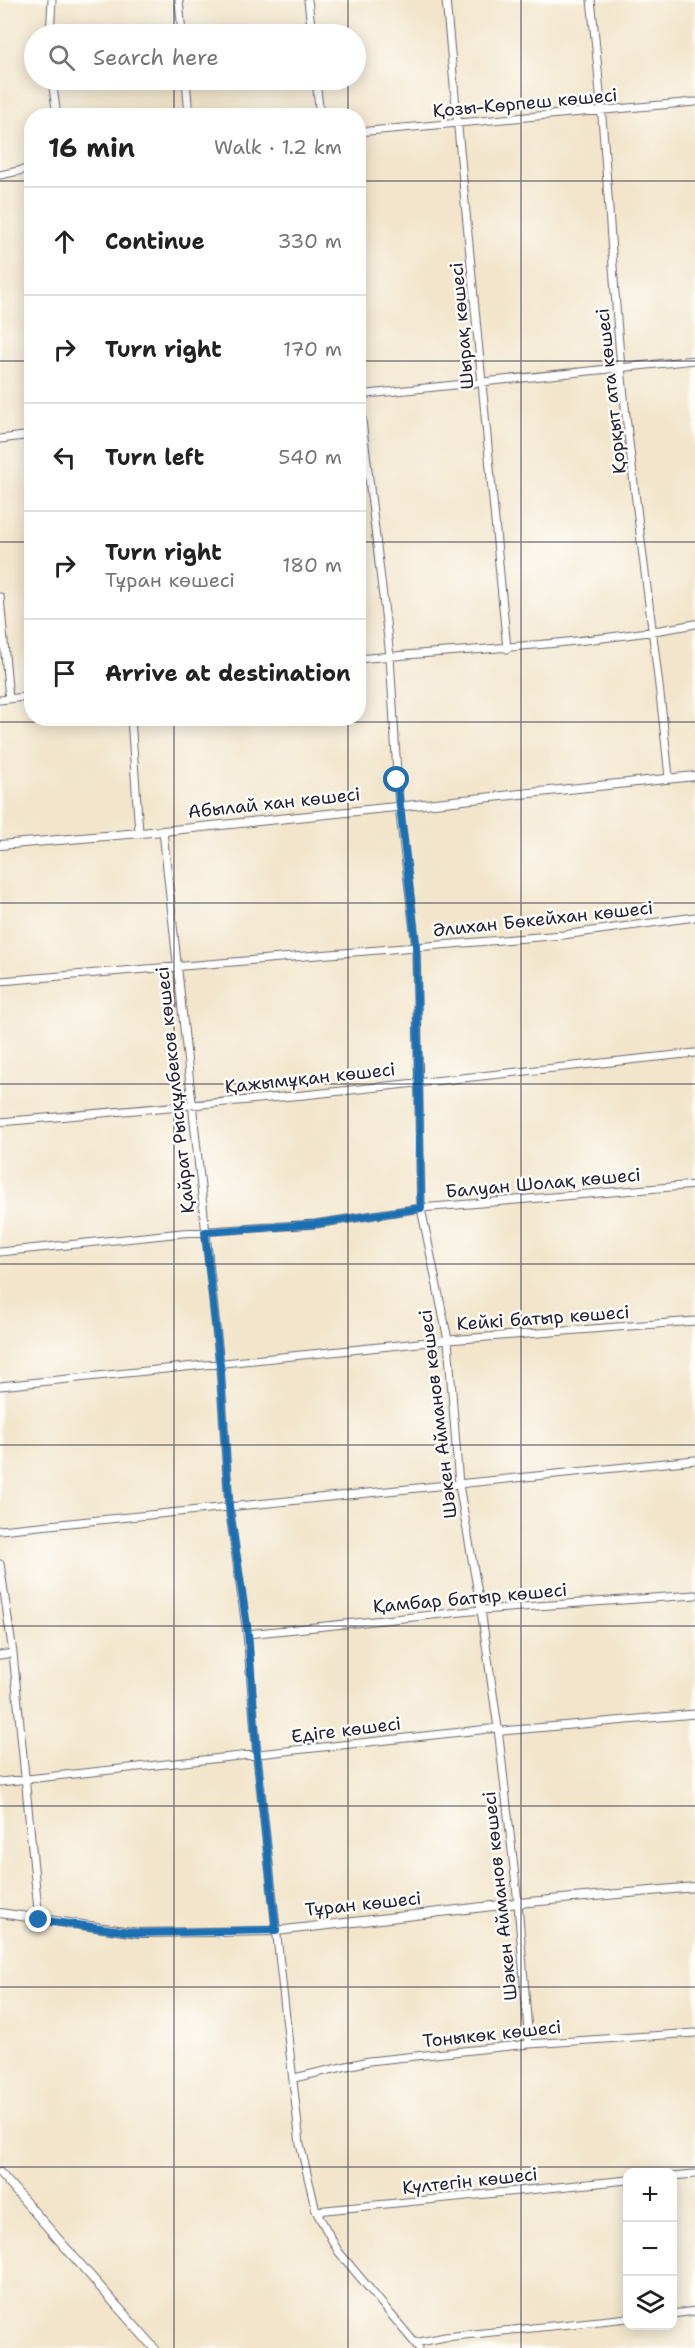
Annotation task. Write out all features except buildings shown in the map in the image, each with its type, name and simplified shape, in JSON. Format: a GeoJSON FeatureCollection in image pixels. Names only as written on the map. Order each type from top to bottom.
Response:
{"type":"FeatureCollection","features":[{"type":"Feature","properties":{"kind":"street"},"geometry":{"type":"LineString","coordinates":[[51,24],[52,0]]}},
{"type":"Feature","properties":{"kind":"street"},"geometry":{"type":"LineString","coordinates":[[179,0],[181,24]]}},
{"type":"Feature","properties":{"kind":"street"},"geometry":{"type":"LineString","coordinates":[[308,0],[311,24]]}},
{"type":"Feature","properties":{"kind":"street","name":"Шырақ көшесі"},"geometry":{"type":"LineString","coordinates":[[446,0],[507,649]]}},
{"type":"Feature","properties":{"kind":"street","name":"Қорқыт ата көшесі"},"geometry":{"type":"LineString","coordinates":[[591,0],[603,110],[621,368],[654,632],[669,778]]}},
{"type":"Feature","properties":{"kind":"street"},"geometry":{"type":"LineString","coordinates":[[53,90],[56,108]]}},
{"type":"Feature","properties":{"kind":"street"},"geometry":{"type":"LineString","coordinates":[[187,90],[188,108]]}},
{"type":"Feature","properties":{"kind":"street"},"geometry":{"type":"LineString","coordinates":[[317,90],[319,108]]}},
{"type":"Feature","properties":{"kind":"street","name":"Қозы-Көрпеш көшесі"},"geometry":{"type":"LineString","coordinates":[[366,131],[695,102]]}},
{"type":"Feature","properties":{"kind":"street"},"geometry":{"type":"LineString","coordinates":[[0,175],[24,170]]}},
{"type":"Feature","properties":{"kind":"street"},"geometry":{"type":"LineString","coordinates":[[366,394],[695,360]]}},
{"type":"Feature","properties":{"kind":"street"},"geometry":{"type":"LineString","coordinates":[[0,439],[24,436]]}},
{"type":"Feature","properties":{"kind":"street","name":"Шәкен Айманов көшесі"},"geometry":{"type":"LineString","coordinates":[[366,454],[390,656],[399,807],[416,946],[421,1208],[448,1340],[459,1485],[481,1610],[498,1728],[518,1903],[529,2044]]}},
{"type":"Feature","properties":{"kind":"street"},"geometry":{"type":"LineString","coordinates":[[0,597],[9,699]]}},
{"type":"Feature","properties":{"kind":"street"},"geometry":{"type":"LineString","coordinates":[[366,658],[507,649],[654,632],[695,624]]}},
{"type":"Feature","properties":{"kind":"street"},"geometry":{"type":"LineString","coordinates":[[0,700],[24,697]]}},
{"type":"Feature","properties":{"kind":"street"},"geometry":{"type":"LineString","coordinates":[[132,726],[139,832]]}},
{"type":"Feature","properties":{"kind":"street","name":"Абылай хан көшесі"},"geometry":{"type":"LineString","coordinates":[[0,845],[163,831],[695,776]]}},
{"type":"Feature","properties":{"kind":"street","name":"Қайрат Рысқұлбеков көшесі"},"geometry":{"type":"LineString","coordinates":[[163,831],[220,1365],[229,1506],[248,1634],[257,1756],[300,2144],[316,2211],[338,2252],[417,2346]]}},
{"type":"Feature","properties":{"kind":"street","name":"Әлихан Бөкейхан көшесі"},"geometry":{"type":"LineString","coordinates":[[0,981],[177,965],[563,936],[695,917]]}},
{"type":"Feature","properties":{"kind":"street","name":"Қажымұқан көшесі"},"geometry":{"type":"LineString","coordinates":[[0,1122],[192,1105],[695,1053]]}},
{"type":"Feature","properties":{"kind":"street","name":"Балуан Шолақ көшесі"},"geometry":{"type":"LineString","coordinates":[[0,1252],[315,1224],[421,1208],[695,1185]]}},
{"type":"Feature","properties":{"kind":"street","name":"Кейкі батыр көшесі"},"geometry":{"type":"LineString","coordinates":[[0,1386],[448,1340],[695,1321]]}},
{"type":"Feature","properties":{"kind":"street"},"geometry":{"type":"LineString","coordinates":[[0,1530],[695,1460]]}},
{"type":"Feature","properties":{"kind":"street"},"geometry":{"type":"LineString","coordinates":[[0,1564],[13,1653],[39,1920]]}},
{"type":"Feature","properties":{"kind":"street","name":"Қамбар батыр көшесі"},"geometry":{"type":"LineString","coordinates":[[248,1634],[481,1610],[695,1595]]}},
{"type":"Feature","properties":{"kind":"street"},"geometry":{"type":"LineString","coordinates":[[0,1655],[13,1653]]}},
{"type":"Feature","properties":{"kind":"street","name":"Едіге көшесі"},"geometry":{"type":"LineString","coordinates":[[0,1782],[257,1756],[498,1728],[502,1731],[695,1714]]}},
{"type":"Feature","properties":{"kind":"street","name":"Тұран көшесі"},"geometry":{"type":"LineString","coordinates":[[0,1913],[138,1933],[276,1930],[518,1903],[695,1887]]}},
{"type":"Feature","properties":{"kind":"street","name":"Тоныкөк көшесі"},"geometry":{"type":"LineString","coordinates":[[294,2078],[369,2061],[529,2044],[695,2033]]}},
{"type":"Feature","properties":{"kind":"street"},"geometry":{"type":"LineString","coordinates":[[0,2173],[153,2348]]}},
{"type":"Feature","properties":{"kind":"street"},"geometry":{"type":"LineString","coordinates":[[677,2176],[695,2174]]}},
{"type":"Feature","properties":{"kind":"street","name":"Күлтегін көшесі"},"geometry":{"type":"LineString","coordinates":[[316,2211],[623,2180]]}},
{"type":"Feature","properties":{"kind":"street"},"geometry":{"type":"LineString","coordinates":[[677,2314],[695,2312]]}},
{"type":"Feature","properties":{"kind":"street"},"geometry":{"type":"LineString","coordinates":[[417,2346],[436,2338],[623,2318]]}},
{"type":"Feature","properties":{"kind":"route"},"geometry":{"type":"LineString","coordinates":[[39,1920],[138,1933],[276,1930],[257,1756],[248,1634],[229,1506],[220,1365],[205,1232],[315,1224],[421,1208],[416,946],[397,780]]}}]}
